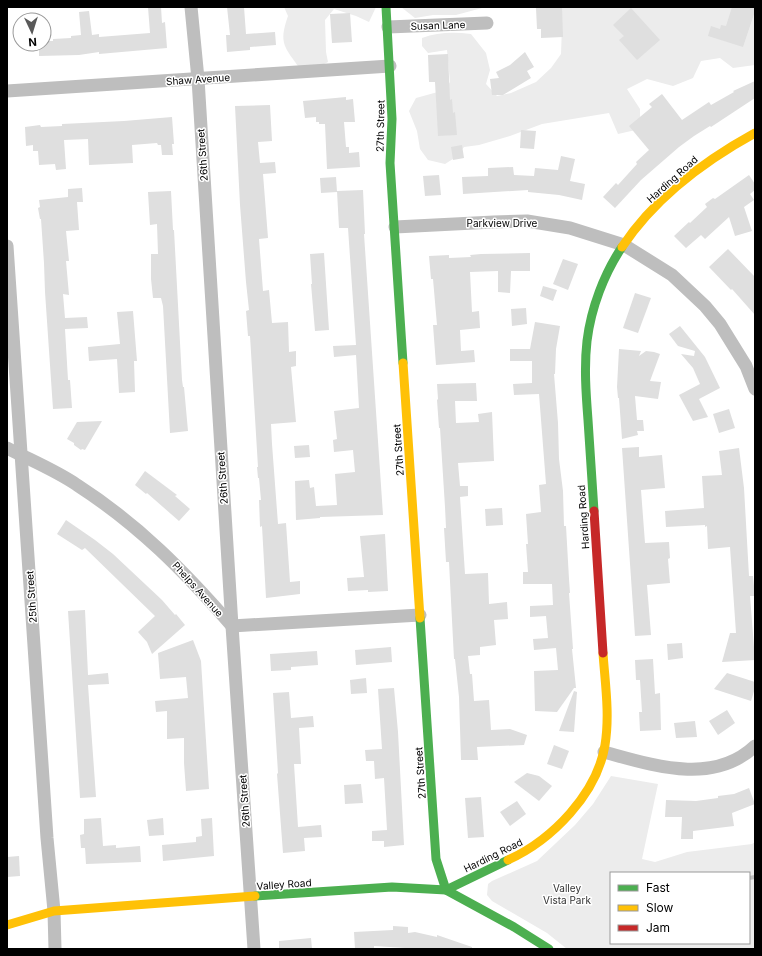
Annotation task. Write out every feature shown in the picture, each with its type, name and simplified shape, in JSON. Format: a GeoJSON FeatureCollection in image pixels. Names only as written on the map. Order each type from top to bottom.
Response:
{"type":"FeatureCollection","features":[{"type":"Feature","properties":{"kind":"street","name":"26th Street"},"geometry":{"type":"LineString","coordinates":[[191,7],[198,79],[232,626],[254,949]]}},
{"type":"Feature","properties":{"kind":"street","name":"27th Street"},"geometry":{"type":"LineString","coordinates":[[386,7],[392,119],[390,163],[436,858],[446,890]]}},
{"type":"Feature","properties":{"kind":"street","name":"Susan Lane"},"geometry":{"type":"LineString","coordinates":[[388,28],[487,23]]}},
{"type":"Feature","properties":{"kind":"street","name":"Shaw Avenue"},"geometry":{"type":"LineString","coordinates":[[7,91],[390,66]]}},
{"type":"Feature","properties":{"kind":"street","name":"Harding Road"},"geometry":{"type":"LineString","coordinates":[[446,890],[510,860],[531,848],[552,833],[565,820],[582,797],[604,752],[607,698],[587,407],[586,364],[590,320],[601,288],[611,266],[624,245],[666,197],[702,166],[755,133]]}},
{"type":"Feature","properties":{"kind":"street","name":"Parkview Drive"},"geometry":{"type":"LineString","coordinates":[[395,227],[526,221],[570,228],[624,245],[672,275],[705,306],[750,362],[755,389]]}},
{"type":"Feature","properties":{"kind":"street","name":"25th Street"},"geometry":{"type":"LineString","coordinates":[[7,246],[54,911],[55,949]]}},
{"type":"Feature","properties":{"kind":"street","name":"Phelps Avenue"},"geometry":{"type":"LineString","coordinates":[[7,448],[76,484],[110,508],[167,556],[202,591],[232,626]]}},
{"type":"Feature","properties":{"kind":"street"},"geometry":{"type":"LineString","coordinates":[[232,626],[420,615]]}},
{"type":"Feature","properties":{"kind":"street"},"geometry":{"type":"LineString","coordinates":[[604,752],[645,763],[678,769],[699,769],[721,765],[731,761],[755,746]]}},
{"type":"Feature","properties":{"kind":"street","name":"Valley Road"},"geometry":{"type":"LineString","coordinates":[[7,925],[54,911],[392,887],[446,890],[514,927],[549,949]]}},
{"type":"Feature","properties":{"kind":"green space"},"geometry":{"type":"Polygon","coordinates":[[[284,7],[376,7],[369,22],[334,9],[325,20],[326,52],[328,62],[314,69],[300,69],[287,50],[283,39],[288,16],[284,7]]]}},
{"type":"Feature","properties":{"kind":"green space"},"geometry":{"type":"Polygon","coordinates":[[[401,7],[483,7],[456,15],[433,15],[415,18],[401,7]]]}},
{"type":"Feature","properties":{"kind":"green space"},"geometry":{"type":"Polygon","coordinates":[[[548,7],[755,7],[755,65],[733,68],[720,58],[701,61],[693,78],[673,86],[647,79],[627,89],[640,109],[640,129],[618,134],[609,113],[542,124],[510,136],[479,145],[464,147],[456,157],[445,164],[428,160],[420,149],[417,131],[409,111],[416,98],[445,90],[450,82],[447,50],[428,53],[422,46],[422,38],[446,33],[471,34],[486,53],[490,70],[486,84],[497,96],[511,93],[536,82],[551,68],[561,54],[562,26],[548,7]]]}},
{"type":"Feature","properties":{"kind":"green space","name":"Valley Vista Park"},"geometry":{"type":"Polygon","coordinates":[[[611,776],[658,784],[642,859],[655,862],[687,852],[752,844],[755,842],[755,949],[567,949],[547,933],[492,901],[487,895],[488,884],[537,861],[575,825],[593,804],[611,776]]]}},
{"type":"Feature","properties":{"kind":"building"},"geometry":{"type":"Polygon","coordinates":[[[148,7],[161,7],[162,23],[165,22],[167,48],[99,54],[99,52],[79,55],[39,56],[39,52],[52,52],[53,39],[71,38],[71,36],[81,35],[79,12],[89,11],[92,35],[99,34],[99,37],[150,33],[148,7]]]}},
{"type":"Feature","properties":{"kind":"building"},"geometry":{"type":"Polygon","coordinates":[[[227,7],[244,7],[246,34],[275,32],[276,45],[250,47],[250,50],[227,52],[226,35],[230,35],[227,7]]]}},
{"type":"Feature","properties":{"kind":"building"},"geometry":{"type":"Polygon","coordinates":[[[562,7],[563,37],[541,38],[541,29],[537,29],[536,8],[562,7]]]}},
{"type":"Feature","properties":{"kind":"building"},"geometry":{"type":"Polygon","coordinates":[[[732,7],[755,7],[743,47],[708,36],[711,26],[720,29],[721,25],[726,26],[732,7]]]}},
{"type":"Feature","properties":{"kind":"building"},"geometry":{"type":"Polygon","coordinates":[[[631,8],[660,40],[637,60],[619,40],[624,36],[613,25],[631,8]]]}},
{"type":"Feature","properties":{"kind":"building"},"geometry":{"type":"Polygon","coordinates":[[[350,13],[352,42],[332,43],[330,14],[350,13]]]}},
{"type":"Feature","properties":{"kind":"building"},"geometry":{"type":"Polygon","coordinates":[[[525,52],[534,67],[527,71],[531,78],[503,95],[492,95],[490,79],[499,78],[496,72],[510,65],[525,52]]]}},
{"type":"Feature","properties":{"kind":"building"},"geometry":{"type":"Polygon","coordinates":[[[448,54],[450,100],[452,99],[453,113],[455,112],[457,135],[438,136],[435,82],[429,82],[428,55],[448,54]]]}},
{"type":"Feature","properties":{"kind":"building"},"geometry":{"type":"Polygon","coordinates":[[[755,81],[755,98],[679,147],[641,180],[615,208],[603,197],[616,183],[618,185],[637,164],[636,162],[649,150],[629,126],[652,107],[649,104],[662,94],[682,120],[709,102],[711,105],[734,92],[733,91],[755,81]]]}},
{"type":"Feature","properties":{"kind":"building"},"geometry":{"type":"Polygon","coordinates":[[[346,97],[346,100],[353,99],[355,122],[344,122],[346,147],[349,147],[349,153],[359,152],[360,167],[327,169],[325,124],[319,124],[319,122],[316,122],[316,117],[305,118],[303,101],[346,97]]]}},
{"type":"Feature","properties":{"kind":"building"},"geometry":{"type":"Polygon","coordinates":[[[270,105],[272,141],[258,142],[260,163],[275,162],[276,173],[263,174],[268,238],[259,239],[263,291],[269,290],[272,323],[288,322],[289,352],[296,351],[296,366],[291,367],[296,422],[271,424],[278,524],[286,523],[290,582],[300,581],[300,594],[266,598],[262,526],[260,527],[259,500],[261,500],[257,467],[250,336],[248,336],[246,311],[249,310],[240,205],[235,106],[270,105]]]}},
{"type":"Feature","properties":{"kind":"building"},"geometry":{"type":"Polygon","coordinates":[[[172,117],[174,144],[172,144],[173,155],[162,155],[161,145],[158,145],[157,143],[132,145],[133,163],[89,165],[88,139],[64,140],[66,169],[56,170],[55,164],[39,165],[38,151],[33,151],[33,145],[26,146],[25,127],[40,125],[41,127],[62,126],[62,124],[172,117]]]}},
{"type":"Feature","properties":{"kind":"building"},"geometry":{"type":"Polygon","coordinates":[[[521,130],[536,131],[534,149],[520,148],[521,130]]]}},
{"type":"Feature","properties":{"kind":"building"},"geometry":{"type":"Polygon","coordinates":[[[462,145],[464,158],[453,160],[451,147],[462,145]]]}},
{"type":"Feature","properties":{"kind":"building"},"geometry":{"type":"Polygon","coordinates":[[[561,156],[575,159],[570,181],[585,184],[582,200],[559,195],[528,192],[528,190],[463,194],[462,177],[488,176],[488,168],[513,167],[514,175],[534,176],[535,168],[558,170],[561,156]]]}},
{"type":"Feature","properties":{"kind":"building"},"geometry":{"type":"Polygon","coordinates":[[[439,175],[441,195],[425,196],[423,176],[439,175]]]}},
{"type":"Feature","properties":{"kind":"building"},"geometry":{"type":"Polygon","coordinates":[[[749,175],[755,184],[755,190],[750,194],[754,200],[744,207],[752,231],[735,236],[729,217],[705,239],[701,235],[686,248],[674,236],[707,207],[705,204],[713,198],[715,199],[749,175]]]}},
{"type":"Feature","properties":{"kind":"building"},"geometry":{"type":"Polygon","coordinates":[[[336,177],[337,192],[321,193],[320,178],[336,177]]]}},
{"type":"Feature","properties":{"kind":"building"},"geometry":{"type":"Polygon","coordinates":[[[82,188],[83,202],[77,202],[79,230],[66,231],[69,261],[66,261],[69,295],[63,294],[65,318],[87,317],[88,328],[65,329],[68,380],[70,380],[72,408],[53,409],[41,219],[38,208],[40,207],[39,200],[68,197],[68,189],[82,188]]]}},
{"type":"Feature","properties":{"kind":"building"},"geometry":{"type":"Polygon","coordinates":[[[363,190],[364,234],[383,515],[320,517],[296,520],[295,481],[309,480],[310,488],[314,487],[316,506],[337,505],[335,474],[355,472],[353,450],[334,452],[333,440],[337,439],[334,411],[359,408],[356,355],[334,357],[333,346],[356,345],[348,228],[339,228],[337,191],[363,190]]]}},
{"type":"Feature","properties":{"kind":"building"},"geometry":{"type":"Polygon","coordinates":[[[171,191],[182,380],[188,431],[170,433],[163,306],[161,298],[153,298],[151,279],[151,254],[158,254],[157,224],[150,225],[148,192],[171,191]]]}},
{"type":"Feature","properties":{"kind":"building"},"geometry":{"type":"Polygon","coordinates":[[[728,249],[755,277],[755,315],[732,289],[731,290],[709,267],[728,249]]]}},
{"type":"Feature","properties":{"kind":"building"},"geometry":{"type":"Polygon","coordinates":[[[324,253],[329,330],[315,331],[310,254],[324,253]]]}},
{"type":"Feature","properties":{"kind":"building"},"geometry":{"type":"Polygon","coordinates":[[[530,253],[530,271],[511,271],[510,293],[498,292],[498,271],[470,272],[472,312],[479,311],[480,328],[460,330],[461,351],[474,350],[475,362],[436,365],[433,325],[437,325],[433,279],[431,279],[429,256],[449,255],[449,258],[471,257],[470,255],[481,254],[530,253]]]}},
{"type":"Feature","properties":{"kind":"building"},"geometry":{"type":"Polygon","coordinates":[[[563,259],[578,264],[568,290],[553,284],[563,259]]]}},
{"type":"Feature","properties":{"kind":"building"},"geometry":{"type":"Polygon","coordinates":[[[543,286],[557,290],[553,301],[540,296],[543,286]]]}},
{"type":"Feature","properties":{"kind":"building"},"geometry":{"type":"Polygon","coordinates":[[[635,293],[651,298],[638,333],[623,328],[635,293]]]}},
{"type":"Feature","properties":{"kind":"building"},"geometry":{"type":"Polygon","coordinates":[[[526,308],[527,324],[512,326],[511,309],[526,308]]]}},
{"type":"Feature","properties":{"kind":"building"},"geometry":{"type":"Polygon","coordinates":[[[133,311],[137,361],[134,361],[135,392],[119,393],[117,359],[89,361],[88,347],[120,344],[117,312],[133,311]]]}},
{"type":"Feature","properties":{"kind":"building"},"geometry":{"type":"Polygon","coordinates":[[[535,322],[560,326],[554,374],[559,459],[563,491],[564,526],[566,526],[572,649],[576,688],[574,688],[557,712],[535,711],[534,671],[558,670],[556,648],[534,650],[533,639],[548,638],[546,616],[530,617],[530,606],[553,605],[552,584],[523,584],[523,572],[528,572],[526,514],[541,512],[539,485],[546,484],[539,394],[514,395],[513,384],[532,383],[532,361],[510,361],[510,349],[530,349],[535,322]]]}},
{"type":"Feature","properties":{"kind":"building"},"geometry":{"type":"Polygon","coordinates":[[[680,326],[705,357],[720,388],[699,399],[708,417],[693,421],[679,395],[700,384],[693,368],[681,354],[694,356],[695,351],[678,346],[669,334],[680,326]]]}},
{"type":"Feature","properties":{"kind":"building"},"geometry":{"type":"Polygon","coordinates":[[[619,349],[641,351],[639,356],[646,351],[660,354],[650,381],[661,382],[658,399],[635,396],[637,420],[643,420],[644,431],[637,431],[638,435],[622,439],[617,387],[619,349]]]}},
{"type":"Feature","properties":{"kind":"building"},"geometry":{"type":"Polygon","coordinates":[[[476,383],[477,401],[455,401],[456,423],[479,422],[478,414],[492,412],[494,461],[458,463],[460,486],[468,486],[468,496],[460,497],[465,574],[488,573],[489,604],[507,602],[508,619],[494,620],[496,645],[480,647],[480,655],[468,656],[470,674],[472,674],[474,701],[489,700],[491,730],[510,729],[527,735],[524,745],[477,747],[478,760],[461,760],[459,697],[454,659],[449,562],[446,562],[444,528],[446,528],[445,507],[437,384],[476,383]]]}},
{"type":"Feature","properties":{"kind":"building"},"geometry":{"type":"Polygon","coordinates":[[[729,409],[735,428],[719,433],[713,414],[729,409]]]}},
{"type":"Feature","properties":{"kind":"building"},"geometry":{"type":"Polygon","coordinates":[[[102,421],[85,450],[81,450],[67,439],[77,422],[102,421]]]}},
{"type":"Feature","properties":{"kind":"building"},"geometry":{"type":"Polygon","coordinates":[[[309,445],[310,457],[295,458],[294,446],[309,445]]]}},
{"type":"Feature","properties":{"kind":"building"},"geometry":{"type":"Polygon","coordinates":[[[639,447],[639,457],[662,455],[665,488],[641,490],[645,543],[669,542],[670,558],[668,559],[670,583],[647,585],[651,635],[635,636],[622,448],[639,447]]]}},
{"type":"Feature","properties":{"kind":"building"},"geometry":{"type":"Polygon","coordinates":[[[739,448],[744,488],[749,576],[753,576],[755,596],[750,596],[755,660],[722,662],[730,633],[736,633],[730,547],[708,549],[707,526],[705,527],[705,525],[666,527],[665,511],[704,508],[702,476],[722,475],[719,451],[739,448]]]}},
{"type":"Feature","properties":{"kind":"building"},"geometry":{"type":"Polygon","coordinates":[[[145,471],[177,495],[175,496],[190,509],[179,521],[147,493],[146,494],[135,485],[145,471]]]}},
{"type":"Feature","properties":{"kind":"building"},"geometry":{"type":"Polygon","coordinates":[[[502,508],[503,525],[486,526],[485,509],[502,508]]]}},
{"type":"Feature","properties":{"kind":"building"},"geometry":{"type":"Polygon","coordinates":[[[66,520],[113,554],[162,600],[185,625],[152,654],[147,642],[138,632],[155,616],[85,548],[82,550],[57,534],[66,520]]]}},
{"type":"Feature","properties":{"kind":"building"},"geometry":{"type":"Polygon","coordinates":[[[385,534],[388,591],[348,591],[347,578],[364,577],[360,536],[385,534]]]}},
{"type":"Feature","properties":{"kind":"building"},"geometry":{"type":"Polygon","coordinates":[[[85,610],[88,675],[108,673],[109,684],[88,685],[96,797],[80,798],[68,611],[85,610]]]}},
{"type":"Feature","properties":{"kind":"building"},"geometry":{"type":"Polygon","coordinates":[[[193,640],[201,661],[209,789],[186,791],[184,738],[167,739],[167,711],[156,712],[155,701],[188,698],[186,677],[160,679],[158,653],[193,640]]]}},
{"type":"Feature","properties":{"kind":"building"},"geometry":{"type":"Polygon","coordinates":[[[682,643],[683,658],[668,660],[667,644],[682,643]]]}},
{"type":"Feature","properties":{"kind":"building"},"geometry":{"type":"Polygon","coordinates":[[[391,647],[392,662],[356,665],[355,650],[391,647]]]}},
{"type":"Feature","properties":{"kind":"building"},"geometry":{"type":"Polygon","coordinates":[[[317,651],[318,665],[291,667],[291,670],[271,671],[270,654],[317,651]]]}},
{"type":"Feature","properties":{"kind":"building"},"geometry":{"type":"Polygon","coordinates":[[[653,659],[655,694],[660,693],[661,730],[640,731],[639,712],[642,712],[640,680],[636,680],[635,660],[653,659]]]}},
{"type":"Feature","properties":{"kind":"building"},"geometry":{"type":"Polygon","coordinates":[[[727,673],[755,682],[755,688],[751,701],[714,689],[727,673]]]}},
{"type":"Feature","properties":{"kind":"building"},"geometry":{"type":"Polygon","coordinates":[[[366,678],[367,693],[351,694],[350,680],[366,678]]]}},
{"type":"Feature","properties":{"kind":"building"},"geometry":{"type":"Polygon","coordinates":[[[394,688],[404,845],[384,847],[384,841],[372,841],[372,831],[387,830],[384,778],[375,779],[374,761],[366,761],[365,750],[382,749],[378,689],[394,688]]]}},
{"type":"Feature","properties":{"kind":"building"},"geometry":{"type":"Polygon","coordinates":[[[574,691],[577,692],[574,732],[559,731],[574,691]]]}},
{"type":"Feature","properties":{"kind":"building"},"geometry":{"type":"Polygon","coordinates":[[[289,692],[291,718],[313,716],[314,727],[299,728],[301,764],[294,764],[298,827],[321,825],[322,837],[304,838],[305,851],[283,853],[273,693],[289,692]]]}},
{"type":"Feature","properties":{"kind":"building"},"geometry":{"type":"Polygon","coordinates":[[[727,710],[735,723],[718,735],[709,721],[727,710]]]}},
{"type":"Feature","properties":{"kind":"building"},"geometry":{"type":"Polygon","coordinates":[[[695,721],[697,737],[676,738],[674,723],[695,721]]]}},
{"type":"Feature","properties":{"kind":"building"},"geometry":{"type":"Polygon","coordinates":[[[554,745],[569,751],[562,769],[547,764],[554,745]]]}},
{"type":"Feature","properties":{"kind":"building"},"geometry":{"type":"Polygon","coordinates":[[[527,773],[539,776],[552,786],[539,801],[514,782],[527,773]]]}},
{"type":"Feature","properties":{"kind":"building"},"geometry":{"type":"Polygon","coordinates":[[[361,784],[363,803],[345,804],[344,785],[361,784]]]}},
{"type":"Feature","properties":{"kind":"building"},"geometry":{"type":"Polygon","coordinates":[[[749,788],[755,804],[732,813],[734,826],[693,831],[693,839],[681,839],[682,817],[665,817],[666,800],[696,801],[718,798],[718,796],[734,794],[749,788]]]}},
{"type":"Feature","properties":{"kind":"building"},"geometry":{"type":"Polygon","coordinates":[[[481,797],[484,837],[468,838],[465,798],[481,797]]]}},
{"type":"Feature","properties":{"kind":"building"},"geometry":{"type":"Polygon","coordinates":[[[517,801],[526,814],[510,826],[500,812],[517,801]]]}},
{"type":"Feature","properties":{"kind":"building"},"geometry":{"type":"Polygon","coordinates":[[[101,818],[103,846],[116,845],[116,848],[140,846],[141,862],[86,864],[85,848],[81,848],[80,835],[84,834],[84,819],[101,818]]]}},
{"type":"Feature","properties":{"kind":"building"},"geometry":{"type":"Polygon","coordinates":[[[163,818],[164,835],[149,836],[147,820],[163,818]]]}},
{"type":"Feature","properties":{"kind":"building"},"geometry":{"type":"Polygon","coordinates":[[[212,818],[214,856],[163,861],[162,845],[196,842],[196,837],[202,836],[201,819],[212,818]]]}},
{"type":"Feature","properties":{"kind":"building"},"geometry":{"type":"Polygon","coordinates":[[[19,856],[20,876],[7,877],[7,857],[19,856]]]}},
{"type":"Feature","properties":{"kind":"building"},"geometry":{"type":"Polygon","coordinates":[[[393,926],[408,927],[408,933],[415,932],[437,937],[437,935],[472,947],[472,949],[421,949],[374,946],[374,949],[355,949],[354,932],[393,930],[393,926]]]}},
{"type":"Feature","properties":{"kind":"building"},"geometry":{"type":"Polygon","coordinates":[[[311,938],[312,949],[279,949],[279,941],[311,938]]]}},
{"type":"Feature","properties":{"kind":"waterway"},"geometry":{"type":"LineString","coordinates":[[750,878],[755,877]]}},
{"type":"Feature","properties":{"kind":"traffic: fast"},"geometry":{"type":"LineString","coordinates":[[386,7],[392,119],[390,163],[403,363]]}},
{"type":"Feature","properties":{"kind":"traffic: fast"},"geometry":{"type":"LineString","coordinates":[[594,511],[586,390],[587,341],[599,292],[615,257],[622,247]]}},
{"type":"Feature","properties":{"kind":"traffic: fast"},"geometry":{"type":"LineString","coordinates":[[420,618],[436,859],[446,890],[508,860]]}},
{"type":"Feature","properties":{"kind":"traffic: fast"},"geometry":{"type":"LineString","coordinates":[[255,896],[392,887],[446,890],[514,927],[549,949]]}},
{"type":"Feature","properties":{"kind":"traffic: slow"},"geometry":{"type":"LineString","coordinates":[[622,247],[649,213],[681,182],[717,156],[755,133]]}},
{"type":"Feature","properties":{"kind":"traffic: slow"},"geometry":{"type":"LineString","coordinates":[[403,363],[420,618]]}},
{"type":"Feature","properties":{"kind":"traffic: slow"},"geometry":{"type":"LineString","coordinates":[[508,860],[541,840],[556,828],[582,798],[593,781],[605,745],[607,722],[607,699],[603,653]]}},
{"type":"Feature","properties":{"kind":"traffic: slow"},"geometry":{"type":"LineString","coordinates":[[7,925],[54,911],[255,896]]}},
{"type":"Feature","properties":{"kind":"traffic: jam"},"geometry":{"type":"LineString","coordinates":[[594,511],[603,653]]}}]}
